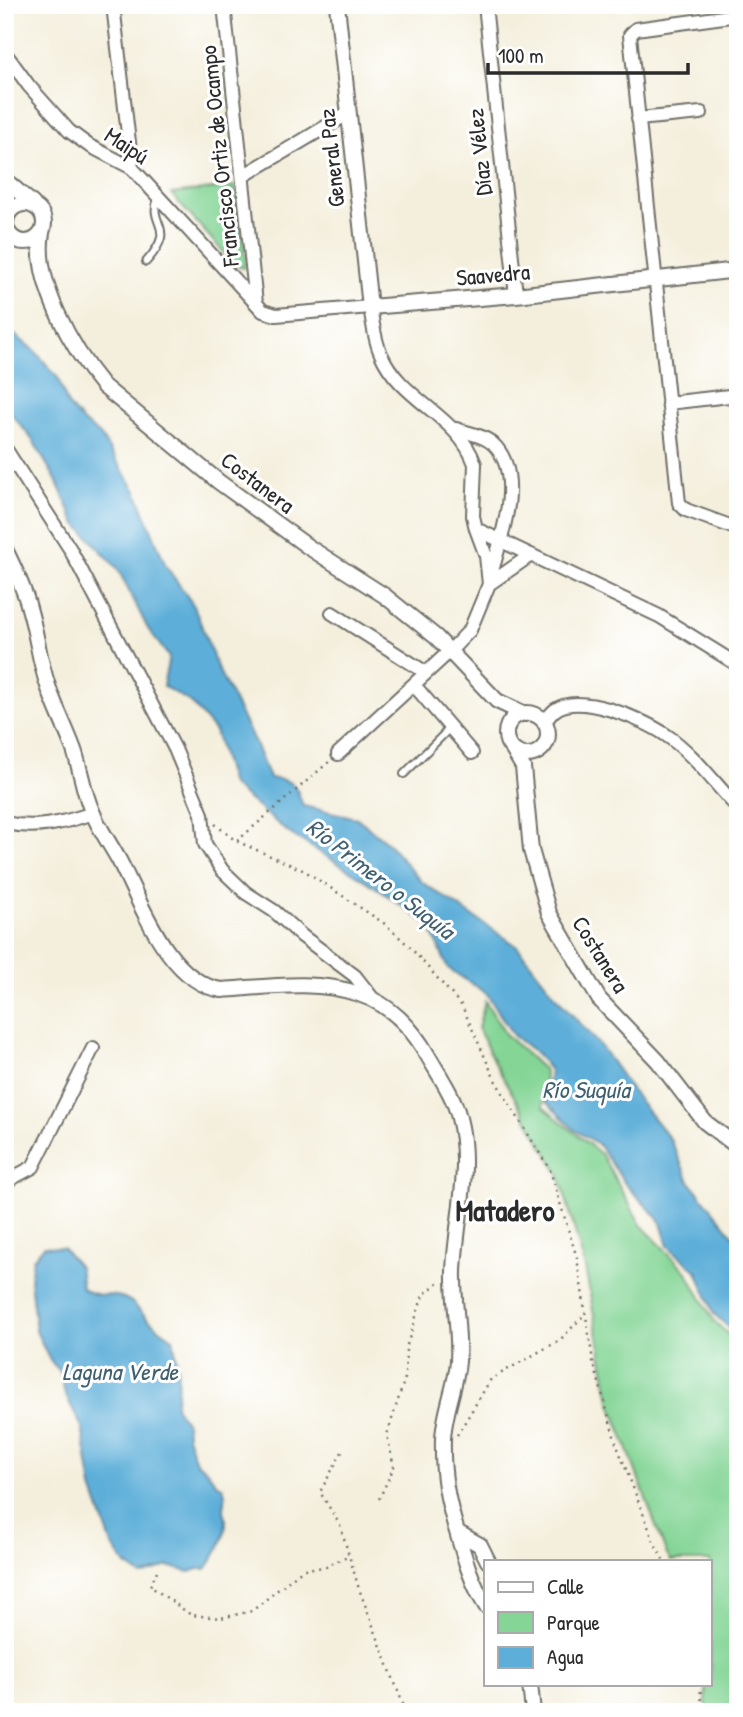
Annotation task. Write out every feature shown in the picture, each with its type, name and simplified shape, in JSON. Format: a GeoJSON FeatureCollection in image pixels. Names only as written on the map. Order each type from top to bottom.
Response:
{"type":"FeatureCollection","features":[{"type":"Feature","properties":{"kind":"street"},"geometry":{"type":"LineString","coordinates":[[113,5],[132,168]]}},
{"type":"Feature","properties":{"kind":"street","name":"Francisco Ortiz de Ocampo"},"geometry":{"type":"LineString","coordinates":[[224,5],[256,303]]}},
{"type":"Feature","properties":{"kind":"street","name":"General Paz"},"geometry":{"type":"LineString","coordinates":[[337,5],[370,307]]}},
{"type":"Feature","properties":{"kind":"street","name":"Díaz Vélez"},"geometry":{"type":"LineString","coordinates":[[485,5],[516,295]]}},
{"type":"Feature","properties":{"kind":"street"},"geometry":{"type":"LineString","coordinates":[[738,15],[632,32],[638,119],[681,508],[738,529]]}},
{"type":"Feature","properties":{"kind":"street","name":"Maipú"},"geometry":{"type":"LineString","coordinates":[[5,53],[68,131],[88,145],[132,168],[256,303]]}},
{"type":"Feature","properties":{"kind":"street"},"geometry":{"type":"LineString","coordinates":[[243,176],[349,113]]}},
{"type":"Feature","properties":{"kind":"street"},"geometry":{"type":"LineString","coordinates":[[638,119],[701,113]]}},
{"type":"Feature","properties":{"kind":"street","name":"Costanera"},"geometry":{"type":"LineString","coordinates":[[6,181],[40,210],[45,222],[39,260],[64,329],[88,368],[108,391],[219,482],[307,546],[385,596],[450,651],[497,701],[505,716],[508,745],[521,760],[526,779],[531,849],[544,901],[607,1009],[657,1061],[705,1122],[738,1147]]}},
{"type":"Feature","properties":{"kind":"street","name":"Costanera"},"geometry":{"type":"LineString","coordinates":[[6,181],[6,228],[13,239],[39,260]]}},
{"type":"Feature","properties":{"kind":"street"},"geometry":{"type":"LineString","coordinates":[[7,215],[17,205],[35,206]]}},
{"type":"Feature","properties":{"kind":"street"},"geometry":{"type":"LineString","coordinates":[[19,242],[33,241],[42,233]]}},
{"type":"Feature","properties":{"kind":"street","name":"Saavedra"},"geometry":{"type":"LineString","coordinates":[[256,303],[263,311],[276,315],[516,295],[738,270]]}},
{"type":"Feature","properties":{"kind":"street"},"geometry":{"type":"LineString","coordinates":[[370,307],[377,342],[387,366],[420,402],[455,429],[475,464],[474,516],[486,556],[489,584]]}},
{"type":"Feature","properties":{"kind":"street"},"geometry":{"type":"LineString","coordinates":[[668,402],[738,395]]}},
{"type":"Feature","properties":{"kind":"street"},"geometry":{"type":"LineString","coordinates":[[338,754],[470,630],[489,584],[508,518],[509,500],[504,462],[496,446],[483,438],[455,429]]}},
{"type":"Feature","properties":{"kind":"street"},"geometry":{"type":"LineString","coordinates":[[5,448],[70,549],[175,748],[202,814],[205,845],[222,870],[247,893],[274,911],[355,976],[373,999],[405,1023],[414,1034],[459,1116],[463,1173],[454,1272],[458,1362],[443,1437],[449,1510],[473,1586],[484,1603]]}},
{"type":"Feature","properties":{"kind":"street"},"geometry":{"type":"LineString","coordinates":[[476,529],[659,616],[738,665]]}},
{"type":"Feature","properties":{"kind":"street"},"geometry":{"type":"LineString","coordinates":[[5,549],[23,589],[41,665],[75,752],[82,785],[93,813],[156,932],[181,968],[198,983],[209,988],[222,990],[316,985],[373,999]]}},
{"type":"Feature","properties":{"kind":"street"},"geometry":{"type":"LineString","coordinates":[[489,584],[531,555]]}},
{"type":"Feature","properties":{"kind":"street"},"geometry":{"type":"LineString","coordinates":[[332,613],[425,672]]}},
{"type":"Feature","properties":{"kind":"street"},"geometry":{"type":"LineString","coordinates":[[414,685],[472,753]]}},
{"type":"Feature","properties":{"kind":"street","name":"Costanera"},"geometry":{"type":"LineString","coordinates":[[497,701],[524,714],[536,715],[547,729],[546,742],[532,761],[526,779]]}},
{"type":"Feature","properties":{"kind":"street"},"geometry":{"type":"LineString","coordinates":[[544,723],[555,710],[572,704],[590,704],[635,719],[666,734],[738,808]]}},
{"type":"Feature","properties":{"kind":"street"},"geometry":{"type":"LineString","coordinates":[[506,731],[512,719],[524,714]]}},
{"type":"Feature","properties":{"kind":"street"},"geometry":{"type":"LineString","coordinates":[[513,750],[525,755],[538,752]]}},
{"type":"Feature","properties":{"kind":"street"},"geometry":{"type":"LineString","coordinates":[[5,823],[21,827],[51,826],[93,813]]}},
{"type":"Feature","properties":{"kind":"street"},"geometry":{"type":"LineString","coordinates":[[5,1182],[33,1167],[93,1048]]}},
{"type":"Feature","properties":{"kind":"street"},"geometry":{"type":"LineString","coordinates":[[457,1532],[480,1545],[488,1560]]}},
{"type":"Feature","properties":{"kind":"street"},"geometry":{"type":"LineString","coordinates":[[530,1686],[533,1712]]}},
{"type":"Feature","properties":{"kind":"lane"},"geometry":{"type":"LineString","coordinates":[[146,262],[159,247],[163,234],[155,209],[159,197]]}},
{"type":"Feature","properties":{"kind":"lane"},"geometry":{"type":"LineString","coordinates":[[404,774],[450,728]]}},
{"type":"Feature","properties":{"kind":"path"},"geometry":{"type":"LineString","coordinates":[[236,841],[338,754]]}},
{"type":"Feature","properties":{"kind":"path"},"geometry":{"type":"LineString","coordinates":[[202,814],[236,841],[305,871],[385,924],[409,946],[462,1006],[495,1080],[550,1170],[577,1258],[593,1361],[616,1443],[663,1560]]}},
{"type":"Feature","properties":{"kind":"path"},"geometry":{"type":"LineString","coordinates":[[379,1499],[394,1467],[387,1435],[405,1378],[405,1348],[423,1295],[454,1272]]}},
{"type":"Feature","properties":{"kind":"path"},"geometry":{"type":"LineString","coordinates":[[457,1435],[491,1379],[560,1340],[586,1312]]}},
{"type":"Feature","properties":{"kind":"path"},"geometry":{"type":"LineString","coordinates":[[342,1452],[320,1492],[340,1525],[359,1589],[406,1712]]}},
{"type":"Feature","properties":{"kind":"path"},"geometry":{"type":"LineString","coordinates":[[157,1571],[150,1586],[170,1601],[191,1615],[221,1618],[252,1611],[303,1569],[326,1567],[349,1555]]}},
{"type":"Feature","properties":{"kind":"path"},"geometry":{"type":"LineString","coordinates":[[699,1686],[702,1712]]}},
{"type":"Feature","properties":{"kind":"green space"},"geometry":{"type":"Polygon","coordinates":[[[235,186],[246,260],[244,268],[236,266],[171,194],[235,186]]]}},
{"type":"Feature","properties":{"kind":"green space"},"geometry":{"type":"Polygon","coordinates":[[[485,1001],[506,1035],[545,1071],[543,1107],[601,1154],[641,1225],[687,1272],[714,1321],[738,1344],[738,1712],[707,1712],[705,1686],[712,1686],[712,1560],[670,1560],[666,1553],[610,1401],[585,1267],[559,1174],[494,1062],[478,1028],[485,1001]]]}},
{"type":"Feature","properties":{"kind":"water","name":"Río Suquía"},"geometry":{"type":"Polygon","coordinates":[[[5,309],[10,331],[36,352],[58,378],[68,405],[83,422],[100,435],[136,491],[166,566],[194,606],[217,667],[254,741],[269,778],[292,784],[303,806],[357,818],[389,844],[422,882],[517,946],[559,1000],[602,1048],[670,1139],[689,1181],[738,1241],[738,1336],[714,1314],[697,1271],[668,1246],[660,1220],[626,1185],[598,1144],[575,1130],[546,1102],[550,1070],[537,1054],[513,1035],[487,994],[448,968],[429,925],[368,882],[289,833],[231,785],[215,731],[190,702],[163,686],[169,657],[148,629],[118,569],[75,522],[56,480],[32,439],[5,406],[5,309]]]}},
{"type":"Feature","properties":{"kind":"water","name":"Laguna Verde"},"geometry":{"type":"Polygon","coordinates":[[[44,1246],[63,1248],[79,1267],[82,1288],[95,1294],[117,1296],[130,1301],[147,1319],[173,1338],[178,1372],[175,1406],[186,1423],[187,1436],[196,1462],[223,1487],[225,1496],[224,1534],[206,1569],[189,1572],[168,1566],[142,1576],[126,1565],[112,1545],[92,1488],[82,1427],[65,1394],[60,1373],[48,1357],[36,1331],[30,1280],[33,1259],[44,1246]]]}},
{"type":"Feature","properties":{"kind":"district","name":"Matadero"},"geometry":{"type":"Point","coordinates":[505,1210]}},
{"type":"Feature","properties":{"kind":"water label","name":"Río Primero o Suquía"},"geometry":{"type":"Point","coordinates":[381,878]}}]}
